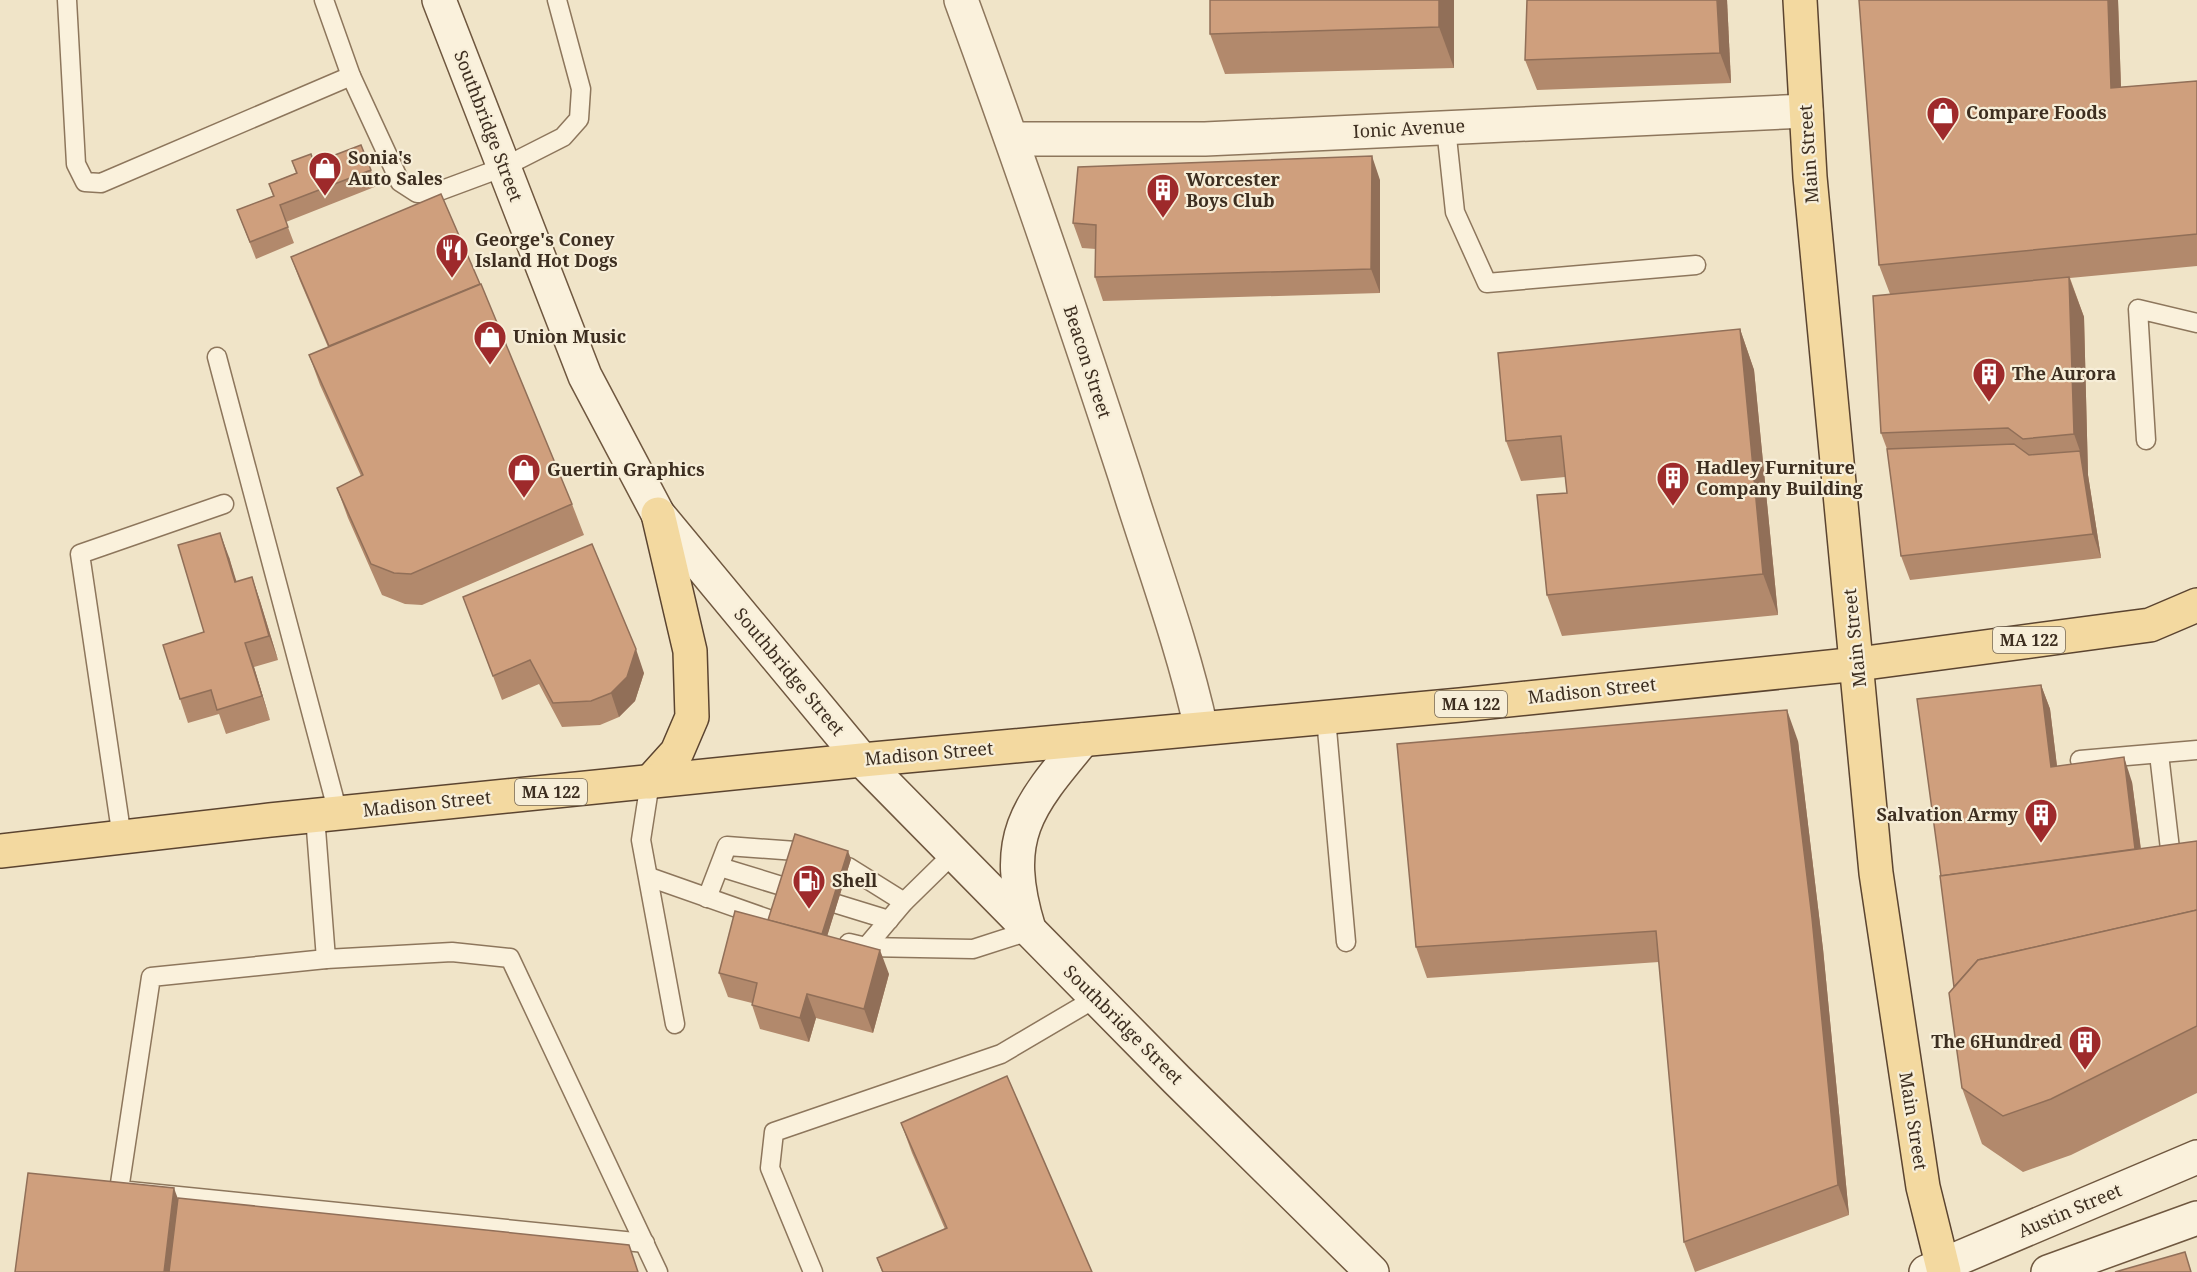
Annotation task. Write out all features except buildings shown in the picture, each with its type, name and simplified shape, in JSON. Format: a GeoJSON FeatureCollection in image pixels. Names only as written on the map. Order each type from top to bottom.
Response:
{"type":"FeatureCollection","features":[{"type":"Feature","properties":{"kind":"main road","name":"Southbridge Street"},"geometry":{"type":"LineString","coordinates":[[439,0],[585,376],[658,514],[862,760],[1029,931],[1372,1272]]}},
{"type":"Feature","properties":{"kind":"main road","name":"Beacon Street"},"geometry":{"type":"LineString","coordinates":[[961,0],[1012,139],[1182,656],[1201,728]]}},
{"type":"Feature","properties":{"kind":"main road","name":"Main Street"},"geometry":{"type":"LineString","coordinates":[[1800,0],[1810,177],[1858,664],[1876,873],[1923,1187],[1938,1270]]}},
{"type":"Feature","properties":{"kind":"main road","name":"Ionic Avenue"},"geometry":{"type":"LineString","coordinates":[[1012,139],[1205,139],[1806,111]]}},
{"type":"Feature","properties":{"kind":"main road"},"geometry":{"type":"LineString","coordinates":[[650,782],[677,752],[692,717],[690,651],[658,514]]}},
{"type":"Feature","properties":{"kind":"main road","name":"MA 122"},"geometry":{"type":"LineString","coordinates":[[1858,664],[2150,625],[2197,605]]}},
{"type":"Feature","properties":{"kind":"main road","name":"Madison Street"},"geometry":{"type":"LineString","coordinates":[[0,851],[862,760],[1326,718],[1858,664]]}},
{"type":"Feature","properties":{"kind":"main road"},"geometry":{"type":"LineString","coordinates":[[1029,931],[1018,894],[1016,859],[1019,835],[1030,809],[1083,740]]}},
{"type":"Feature","properties":{"kind":"main road","name":"Austin Street"},"geometry":{"type":"LineString","coordinates":[[1938,1270],[2197,1157]]}},
{"type":"Feature","properties":{"kind":"main road"},"geometry":{"type":"LineString","coordinates":[[2048,1272],[2197,1218]]}},
{"type":"Feature","properties":{"kind":"lane"},"geometry":{"type":"LineString","coordinates":[[67,0],[76,164],[85,182],[101,183],[351,76]]}},
{"type":"Feature","properties":{"kind":"lane"},"geometry":{"type":"LineString","coordinates":[[324,0],[351,76],[400,182],[417,193],[434,193],[504,166],[563,137],[579,119],[581,89],[557,0]]}},
{"type":"Feature","properties":{"kind":"lane"},"geometry":{"type":"LineString","coordinates":[[1446,128],[1455,212],[1487,283],[1695,265]]}},
{"type":"Feature","properties":{"kind":"lane"},"geometry":{"type":"LineString","coordinates":[[2146,440],[2138,309],[2197,323]]}},
{"type":"Feature","properties":{"kind":"lane"},"geometry":{"type":"LineString","coordinates":[[217,357],[327,815],[326,959]]}},
{"type":"Feature","properties":{"kind":"lane"},"geometry":{"type":"LineString","coordinates":[[122,838],[80,554],[224,504]]}},
{"type":"Feature","properties":{"kind":"lane"},"geometry":{"type":"LineString","coordinates":[[1326,718],[1346,942]]}},
{"type":"Feature","properties":{"kind":"lane"},"geometry":{"type":"LineString","coordinates":[[2080,760],[2197,750]]}},
{"type":"Feature","properties":{"kind":"lane"},"geometry":{"type":"LineString","coordinates":[[2159,754],[2170,849]]}},
{"type":"Feature","properties":{"kind":"lane"},"geometry":{"type":"LineString","coordinates":[[650,782],[641,840],[675,1024]]}},
{"type":"Feature","properties":{"kind":"lane"},"geometry":{"type":"LineString","coordinates":[[707,898],[728,846],[796,851]]}},
{"type":"Feature","properties":{"kind":"lane"},"geometry":{"type":"LineString","coordinates":[[866,947],[904,902],[953,854]]}},
{"type":"Feature","properties":{"kind":"lane"},"geometry":{"type":"LineString","coordinates":[[720,867],[785,887]]}},
{"type":"Feature","properties":{"kind":"lane"},"geometry":{"type":"LineString","coordinates":[[848,867],[904,902]]}},
{"type":"Feature","properties":{"kind":"lane"},"geometry":{"type":"LineString","coordinates":[[649,877],[774,921]]}},
{"type":"Feature","properties":{"kind":"lane"},"geometry":{"type":"LineString","coordinates":[[837,904],[889,920]]}},
{"type":"Feature","properties":{"kind":"lane"},"geometry":{"type":"LineString","coordinates":[[836,939],[866,947],[973,949],[1029,931]]}},
{"type":"Feature","properties":{"kind":"lane"},"geometry":{"type":"LineString","coordinates":[[645,1244],[119,1190],[151,977],[326,959],[452,952],[510,958],[645,1244],[658,1272]]}},
{"type":"Feature","properties":{"kind":"lane"},"geometry":{"type":"LineString","coordinates":[[813,1272],[770,1168],[774,1132],[1001,1054],[1096,998]]}},
{"type":"Feature","properties":{"kind":"place","name":"Compare Foods"},"geometry":{"type":"Point","coordinates":[1943,142]}},
{"type":"Feature","properties":{"kind":"place","name":"Sonia's Auto Sales"},"geometry":{"type":"Point","coordinates":[325,197]}},
{"type":"Feature","properties":{"kind":"place","name":"Worcester Boys Club"},"geometry":{"type":"Point","coordinates":[1163,219]}},
{"type":"Feature","properties":{"kind":"place","name":"George's Coney Island Hot Dogs"},"geometry":{"type":"Point","coordinates":[452,279]}},
{"type":"Feature","properties":{"kind":"place","name":"Union Music"},"geometry":{"type":"Point","coordinates":[490,366]}},
{"type":"Feature","properties":{"kind":"place","name":"The Aurora"},"geometry":{"type":"Point","coordinates":[1989,403]}},
{"type":"Feature","properties":{"kind":"place","name":"Guertin Graphics"},"geometry":{"type":"Point","coordinates":[524,499]}},
{"type":"Feature","properties":{"kind":"place","name":"Hadley Furniture Company Building"},"geometry":{"type":"Point","coordinates":[1673,507]}},
{"type":"Feature","properties":{"kind":"place","name":"Salvation Army"},"geometry":{"type":"Point","coordinates":[2041,844]}},
{"type":"Feature","properties":{"kind":"place","name":"Shell"},"geometry":{"type":"Point","coordinates":[809,910]}},
{"type":"Feature","properties":{"kind":"place","name":"The 6Hundred"},"geometry":{"type":"Point","coordinates":[2085,1071]}}]}
